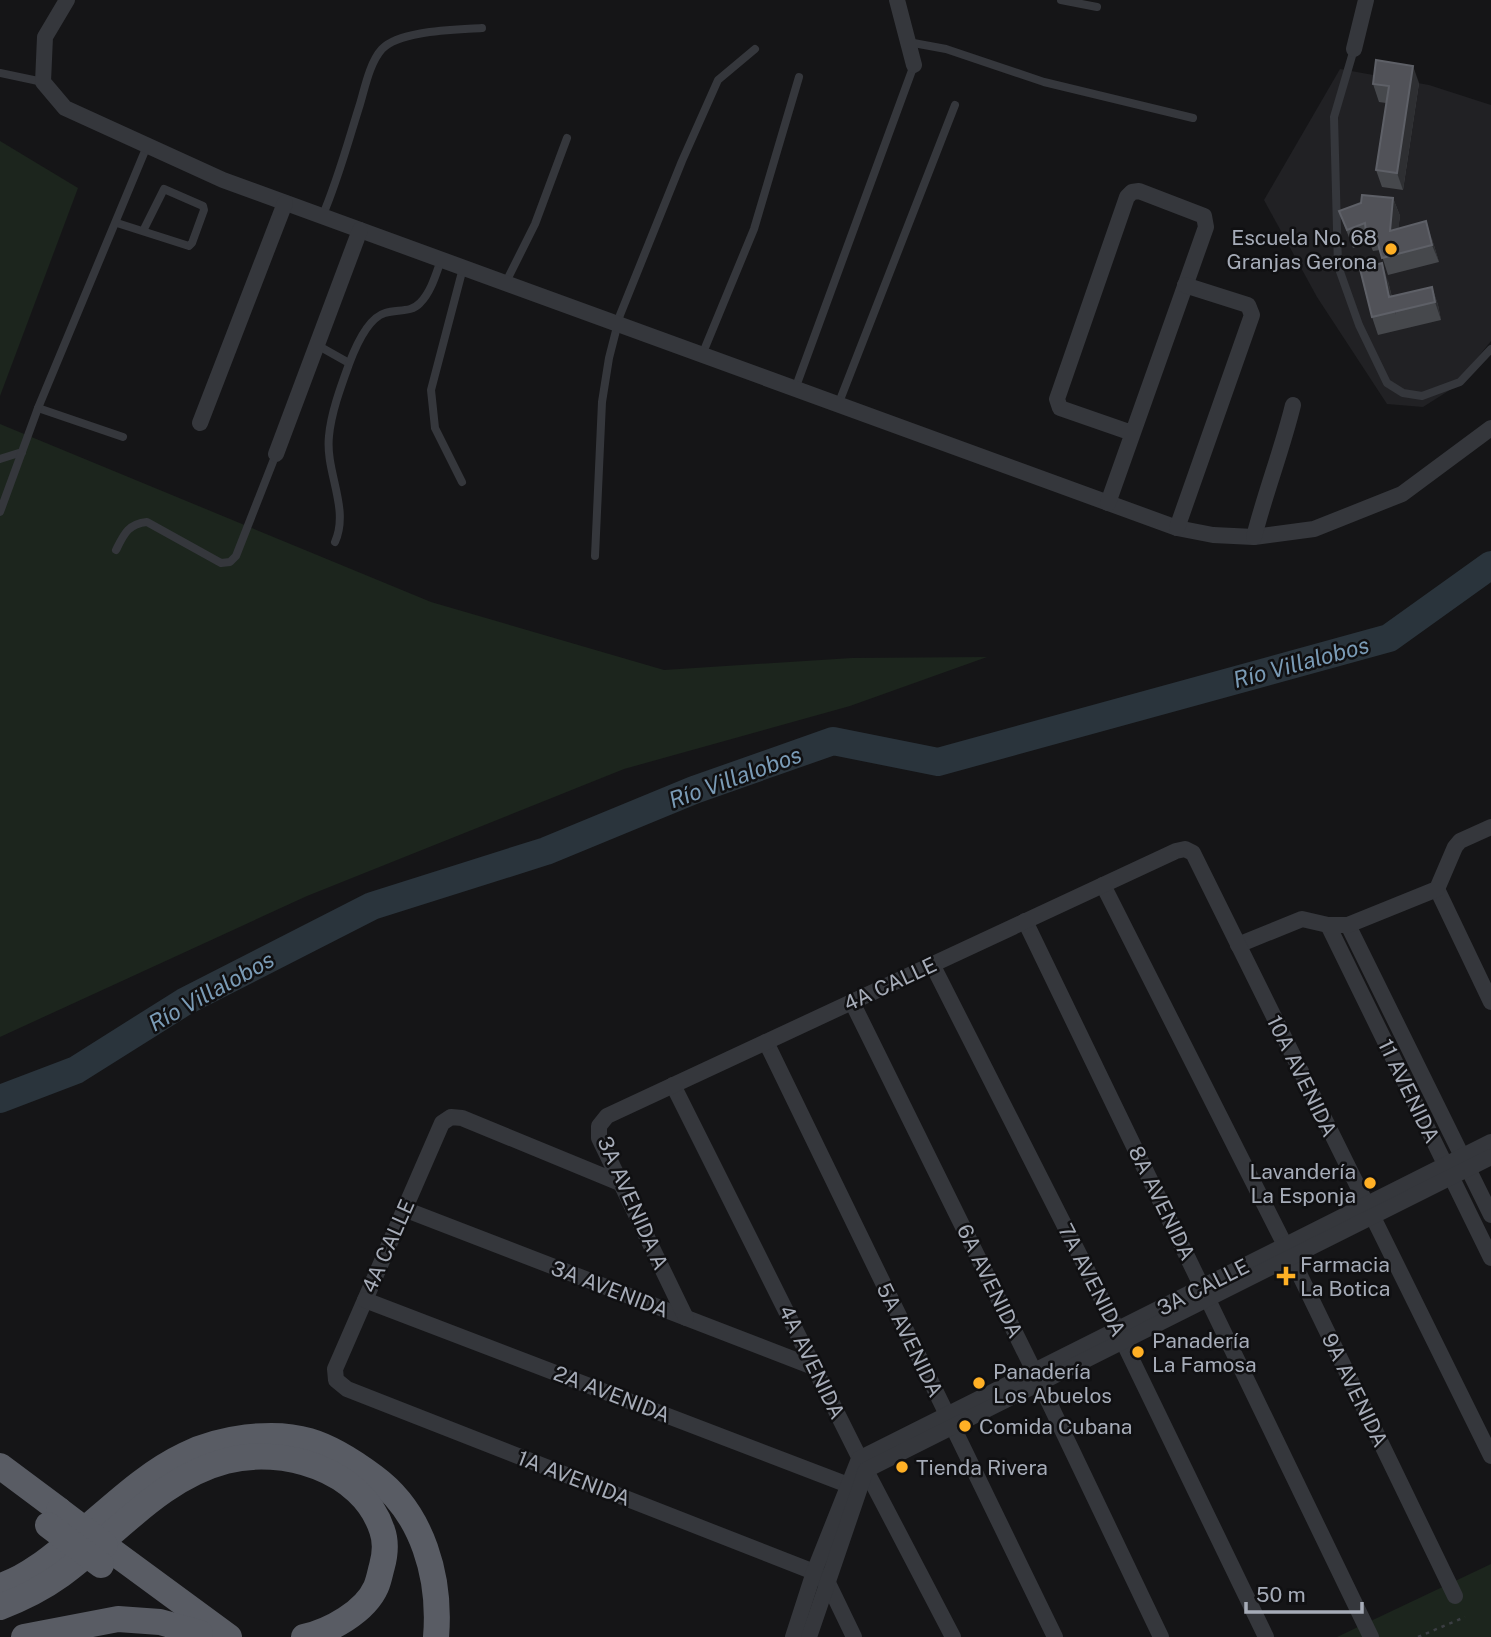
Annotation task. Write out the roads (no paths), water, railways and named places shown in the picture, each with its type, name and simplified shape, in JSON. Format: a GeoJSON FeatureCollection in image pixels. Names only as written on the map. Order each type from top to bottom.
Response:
{"type":"FeatureCollection","features":[{"type":"Feature","properties":{"kind":"highway"},"geometry":{"type":"LineString","coordinates":[[0,1586],[48,1559],[146,1479],[186,1454],[224,1442],[264,1435],[309,1441],[348,1458],[385,1485],[413,1520],[430,1560],[437,1598],[436,1637]]}},
{"type":"Feature","properties":{"kind":"highway"},"geometry":{"type":"LineString","coordinates":[[0,1607],[60,1576],[158,1494],[194,1473],[226,1461],[263,1455],[303,1461],[338,1477],[365,1499],[383,1530],[385,1555],[376,1588],[357,1610],[320,1633],[304,1637]]}},
{"type":"Feature","properties":{"kind":"highway"},"geometry":{"type":"LineString","coordinates":[[0,1466],[54,1517],[106,1558],[204,1629],[229,1637]]}},
{"type":"Feature","properties":{"kind":"highway"},"geometry":{"type":"LineString","coordinates":[[0,1489],[54,1517]]}},
{"type":"Feature","properties":{"kind":"highway"},"geometry":{"type":"LineString","coordinates":[[24,1637],[118,1619],[160,1622],[244,1637]]}},
{"type":"Feature","properties":{"kind":"street"},"geometry":{"type":"LineString","coordinates":[[67,0],[44,37],[43,82],[65,108],[223,180],[1177,528],[1213,536],[1254,537],[1314,529],[1402,494],[1491,428]]}},
{"type":"Feature","properties":{"kind":"street"},"geometry":{"type":"LineString","coordinates":[[897,0],[914,65]]}},
{"type":"Feature","properties":{"kind":"street"},"geometry":{"type":"LineString","coordinates":[[1354,49],[1366,0]]}},
{"type":"Feature","properties":{"kind":"street"},"geometry":{"type":"LineString","coordinates":[[1108,503],[1206,227],[1205,216],[1139,191],[1132,192],[1128,197],[1057,399],[1060,408],[1132,433]]}},
{"type":"Feature","properties":{"kind":"street"},"geometry":{"type":"LineString","coordinates":[[200,423],[285,203]]}},
{"type":"Feature","properties":{"kind":"street"},"geometry":{"type":"LineString","coordinates":[[276,454],[360,230]]}},
{"type":"Feature","properties":{"kind":"street"},"geometry":{"type":"LineString","coordinates":[[1177,528],[1252,316],[1248,306],[1185,285]]}},
{"type":"Feature","properties":{"kind":"street"},"geometry":{"type":"LineString","coordinates":[[1254,537],[1293,405]]}},
{"type":"Feature","properties":{"kind":"street"},"geometry":{"type":"LineString","coordinates":[[1238,945],[1302,919],[1328,925],[1348,925],[1437,889],[1460,841],[1491,827]]}},
{"type":"Feature","properties":{"kind":"street","name":"4A CALLE"},"geometry":{"type":"LineString","coordinates":[[599,1126],[607,1116],[1185,849]]}},
{"type":"Feature","properties":{"kind":"street","name":"10A AVENIDA"},"geometry":{"type":"LineString","coordinates":[[1185,849],[1193,853],[1491,1456]]}},
{"type":"Feature","properties":{"kind":"street","name":"9A AVENIDA"},"geometry":{"type":"LineString","coordinates":[[1103,885],[1455,1596]]}},
{"type":"Feature","properties":{"kind":"street"},"geometry":{"type":"LineString","coordinates":[[1437,889],[1491,1002]]}},
{"type":"Feature","properties":{"kind":"street","name":"8A AVENIDA"},"geometry":{"type":"LineString","coordinates":[[1025,921],[1371,1637]]}},
{"type":"Feature","properties":{"kind":"street","name":"11 AVENIDA"},"geometry":{"type":"LineString","coordinates":[[1328,925],[1491,1258]]}},
{"type":"Feature","properties":{"kind":"street","name":"11 AVENIDA"},"geometry":{"type":"LineString","coordinates":[[1348,925],[1491,1215]]}},
{"type":"Feature","properties":{"kind":"street","name":"7A AVENIDA"},"geometry":{"type":"LineString","coordinates":[[932,964],[1120,1335],[1266,1637]]}},
{"type":"Feature","properties":{"kind":"street","name":"6A AVENIDA"},"geometry":{"type":"LineString","coordinates":[[852,1002],[1037,1377],[1161,1637]]}},
{"type":"Feature","properties":{"kind":"street","name":"5A AVENIDA"},"geometry":{"type":"LineString","coordinates":[[765,1042],[1055,1637]]}},
{"type":"Feature","properties":{"kind":"street","name":"4A AVENIDA"},"geometry":{"type":"LineString","coordinates":[[673,1085],[953,1637]]}},
{"type":"Feature","properties":{"kind":"street","name":"4A CALLE"},"geometry":{"type":"LineString","coordinates":[[336,1380],[335,1369],[442,1123],[451,1117],[462,1118],[620,1183]]}},
{"type":"Feature","properties":{"kind":"street","name":"3A AVENIDA A"},"geometry":{"type":"LineString","coordinates":[[599,1126],[599,1139],[686,1318]]}},
{"type":"Feature","properties":{"kind":"street","name":"3A CALLE"},"geometry":{"type":"LineString","coordinates":[[863,1464],[1448,1171],[1491,1142]]}},
{"type":"Feature","properties":{"kind":"street","name":"3A CALLE"},"geometry":{"type":"LineString","coordinates":[[1465,1162],[1491,1157]]}},
{"type":"Feature","properties":{"kind":"street","name":"3A AVENIDA"},"geometry":{"type":"LineString","coordinates":[[404,1209],[816,1368]]}},
{"type":"Feature","properties":{"kind":"street","name":"2A AVENIDA"},"geometry":{"type":"LineString","coordinates":[[365,1300],[854,1487]]}},
{"type":"Feature","properties":{"kind":"street","name":"1A AVENIDA"},"geometry":{"type":"LineString","coordinates":[[336,1380],[347,1389],[814,1572],[828,1583]]}},
{"type":"Feature","properties":{"kind":"street"},"geometry":{"type":"LineString","coordinates":[[793,1637],[814,1572],[863,1464]]}},
{"type":"Feature","properties":{"kind":"street"},"geometry":{"type":"LineString","coordinates":[[809,1637],[828,1583],[854,1487]]}},
{"type":"Feature","properties":{"kind":"street"},"geometry":{"type":"LineString","coordinates":[[828,1583],[854,1637]]}},
{"type":"Feature","properties":{"kind":"lane"},"geometry":{"type":"LineString","coordinates":[[1061,0],[1097,7]]}},
{"type":"Feature","properties":{"kind":"lane"},"geometry":{"type":"LineString","coordinates":[[322,217],[370,71],[382,48],[398,39],[482,28]]}},
{"type":"Feature","properties":{"kind":"lane"},"geometry":{"type":"LineString","coordinates":[[908,42],[946,49],[1044,82],[1193,118]]}},
{"type":"Feature","properties":{"kind":"lane"},"geometry":{"type":"LineString","coordinates":[[595,556],[602,402],[618,324],[706,103],[718,80],[755,49]]}},
{"type":"Feature","properties":{"kind":"lane"},"geometry":{"type":"LineString","coordinates":[[1354,49],[1334,117],[1338,266],[1359,325],[1387,383],[1403,393],[1422,396],[1460,382],[1491,349]]}},
{"type":"Feature","properties":{"kind":"lane"},"geometry":{"type":"LineString","coordinates":[[795,389],[914,65]]}},
{"type":"Feature","properties":{"kind":"lane"},"geometry":{"type":"LineString","coordinates":[[0,73],[43,82]]}},
{"type":"Feature","properties":{"kind":"lane"},"geometry":{"type":"LineString","coordinates":[[702,355],[754,229],[799,77]]}},
{"type":"Feature","properties":{"kind":"lane"},"geometry":{"type":"LineString","coordinates":[[838,405],[954,105]]}},
{"type":"Feature","properties":{"kind":"lane"},"geometry":{"type":"LineString","coordinates":[[505,284],[535,224],[567,138]]}},
{"type":"Feature","properties":{"kind":"lane"},"geometry":{"type":"LineString","coordinates":[[0,512],[38,408],[147,146]]}},
{"type":"Feature","properties":{"kind":"lane"},"geometry":{"type":"LineString","coordinates":[[117,223],[189,246],[204,210],[203,206],[164,189],[143,231]]}},
{"type":"Feature","properties":{"kind":"lane"},"geometry":{"type":"LineString","coordinates":[[335,542],[340,531],[341,512],[330,466],[329,437],[349,363],[376,317],[412,309],[419,304],[428,292],[441,260]]}},
{"type":"Feature","properties":{"kind":"lane"},"geometry":{"type":"LineString","coordinates":[[462,482],[435,428],[431,390],[463,268]]}},
{"type":"Feature","properties":{"kind":"lane"},"geometry":{"type":"LineString","coordinates":[[317,345],[349,363]]}},
{"type":"Feature","properties":{"kind":"lane"},"geometry":{"type":"LineString","coordinates":[[38,408],[123,437]]}},
{"type":"Feature","properties":{"kind":"lane"},"geometry":{"type":"LineString","coordinates":[[0,459],[22,452]]}},
{"type":"Feature","properties":{"kind":"lane"},"geometry":{"type":"LineString","coordinates":[[116,550],[125,530],[136,523],[147,523],[221,563],[230,562],[236,556],[276,454]]}},
{"type":"Feature","properties":{"kind":"waterway","name":"Río Villalobos"},"geometry":{"type":"LineString","coordinates":[[0,1099],[76,1070],[184,1002],[372,906],[546,851],[694,790],[833,741],[938,762],[1389,638],[1491,565]]}},
{"type":"Feature","properties":{"kind":"place","name":"Escuela No. 68 Granjas Gerona"},"geometry":{"type":"Point","coordinates":[1391,249]}},
{"type":"Feature","properties":{"kind":"place","name":"Lavandería La Esponja"},"geometry":{"type":"Point","coordinates":[1370,1183]}},
{"type":"Feature","properties":{"kind":"place","name":"Farmacia La Botica"},"geometry":{"type":"Point","coordinates":[1286,1276]}},
{"type":"Feature","properties":{"kind":"place","name":"Panadería La Famosa"},"geometry":{"type":"Point","coordinates":[1138,1352]}},
{"type":"Feature","properties":{"kind":"place","name":"Panadería Los Abuelos"},"geometry":{"type":"Point","coordinates":[979,1383]}},
{"type":"Feature","properties":{"kind":"place","name":"Comida Cubana"},"geometry":{"type":"Point","coordinates":[965,1426]}},
{"type":"Feature","properties":{"kind":"place","name":"Tienda Rivera"},"geometry":{"type":"Point","coordinates":[902,1467]}}]}
